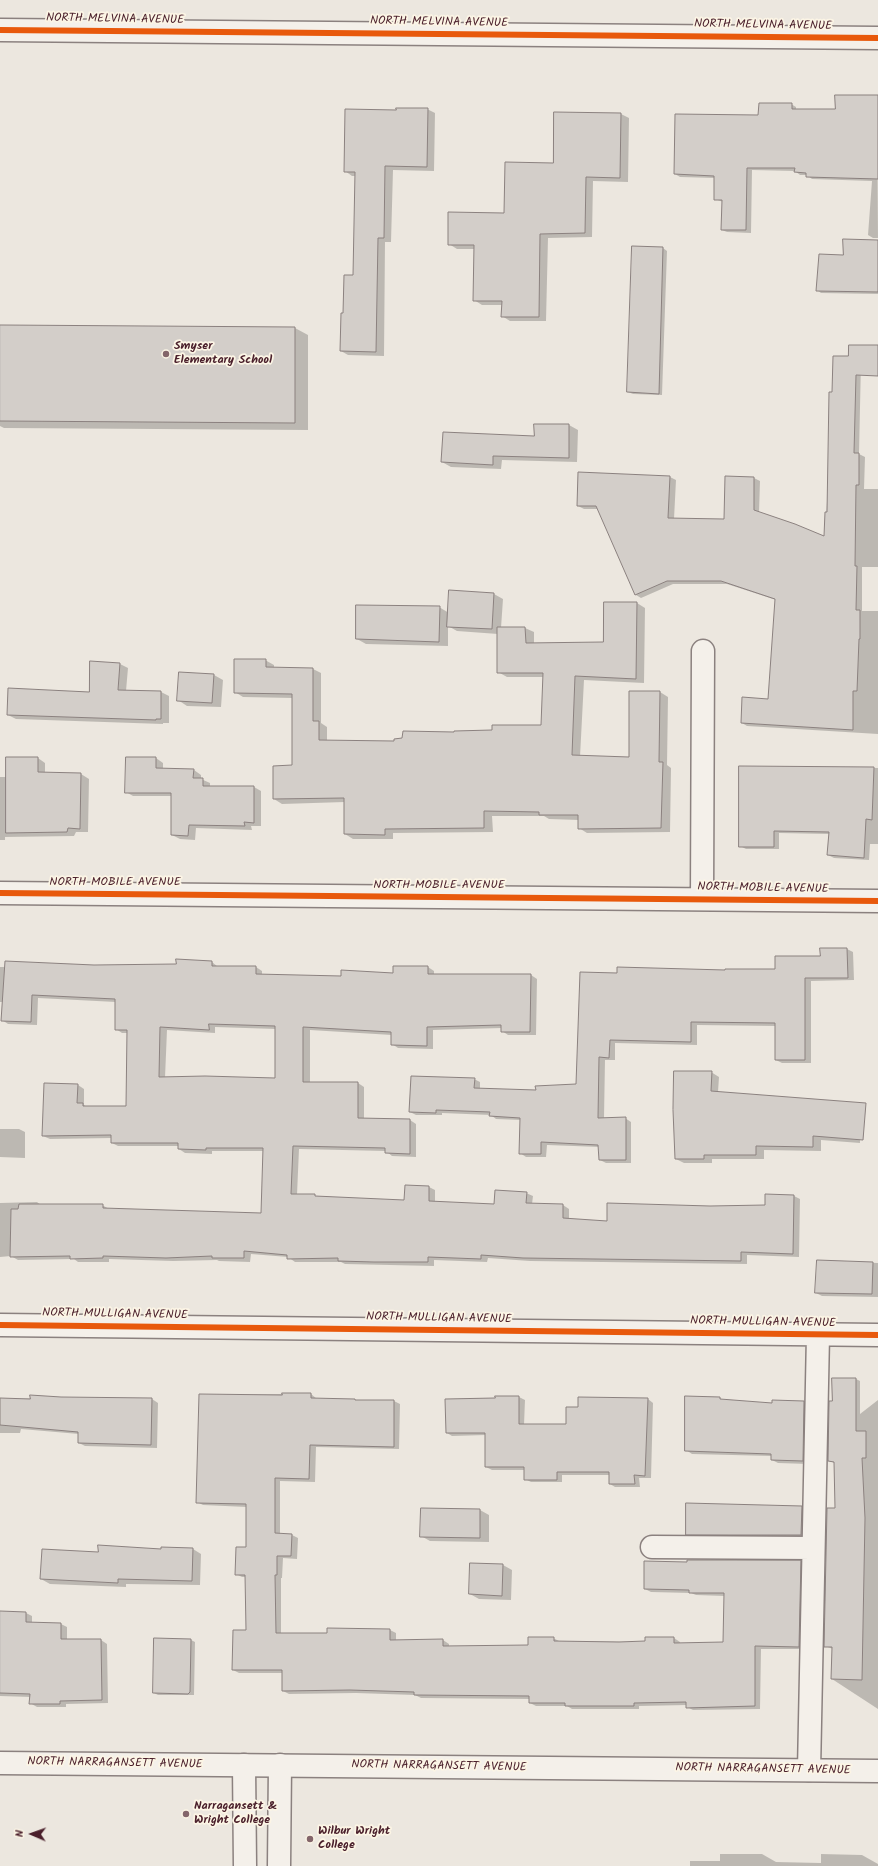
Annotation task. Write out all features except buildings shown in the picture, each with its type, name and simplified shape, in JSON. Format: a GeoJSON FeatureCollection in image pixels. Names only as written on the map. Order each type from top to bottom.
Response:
{"type":"FeatureCollection","features":[{"type":"Feature","properties":{"kind":"street","name":"NORTH MELVINA AVENUE"},"geometry":{"type":"LineString","coordinates":[[0,30],[878,38]]}},
{"type":"Feature","properties":{"kind":"street","name":"NORTH MOBILE AVENUE"},"geometry":{"type":"LineString","coordinates":[[702,899],[703,651]]}},
{"type":"Feature","properties":{"kind":"street","name":"NORTH MOBILE AVENUE"},"geometry":{"type":"LineString","coordinates":[[0,893],[878,901]]}},
{"type":"Feature","properties":{"kind":"street","name":"NORTH MULLIGAN AVENUE"},"geometry":{"type":"LineString","coordinates":[[0,1325],[878,1335]]}},
{"type":"Feature","properties":{"kind":"street"},"geometry":{"type":"LineString","coordinates":[[809,1770],[818,1335]]}},
{"type":"Feature","properties":{"kind":"street"},"geometry":{"type":"LineString","coordinates":[[652,1547],[813,1548]]}},
{"type":"Feature","properties":{"kind":"street","name":"NORTH NARRAGANSETT AVENUE"},"geometry":{"type":"LineString","coordinates":[[0,1762],[878,1771]]}},
{"type":"Feature","properties":{"kind":"street"},"geometry":{"type":"LineString","coordinates":[[244,1765],[245,1866]]}},
{"type":"Feature","properties":{"kind":"street"},"geometry":{"type":"LineString","coordinates":[[279,1866],[280,1765]]}},
{"type":"Feature","properties":{"kind":"cycle path"},"geometry":{"type":"LineString","coordinates":[[0,30],[878,38]]}},
{"type":"Feature","properties":{"kind":"cycle path"},"geometry":{"type":"LineString","coordinates":[[0,893],[878,901]]}},
{"type":"Feature","properties":{"kind":"cycle path"},"geometry":{"type":"LineString","coordinates":[[0,1325],[878,1335]]}},
{"type":"Feature","properties":{"kind":"place","name":"Smyser Elementary School"},"geometry":{"type":"Point","coordinates":[166,354]}},
{"type":"Feature","properties":{"kind":"place","name":"Narragansett & Wright College"},"geometry":{"type":"Point","coordinates":[186,1814]}},
{"type":"Feature","properties":{"kind":"place","name":"Wilbur Wright College"},"geometry":{"type":"Point","coordinates":[310,1839]}}]}
